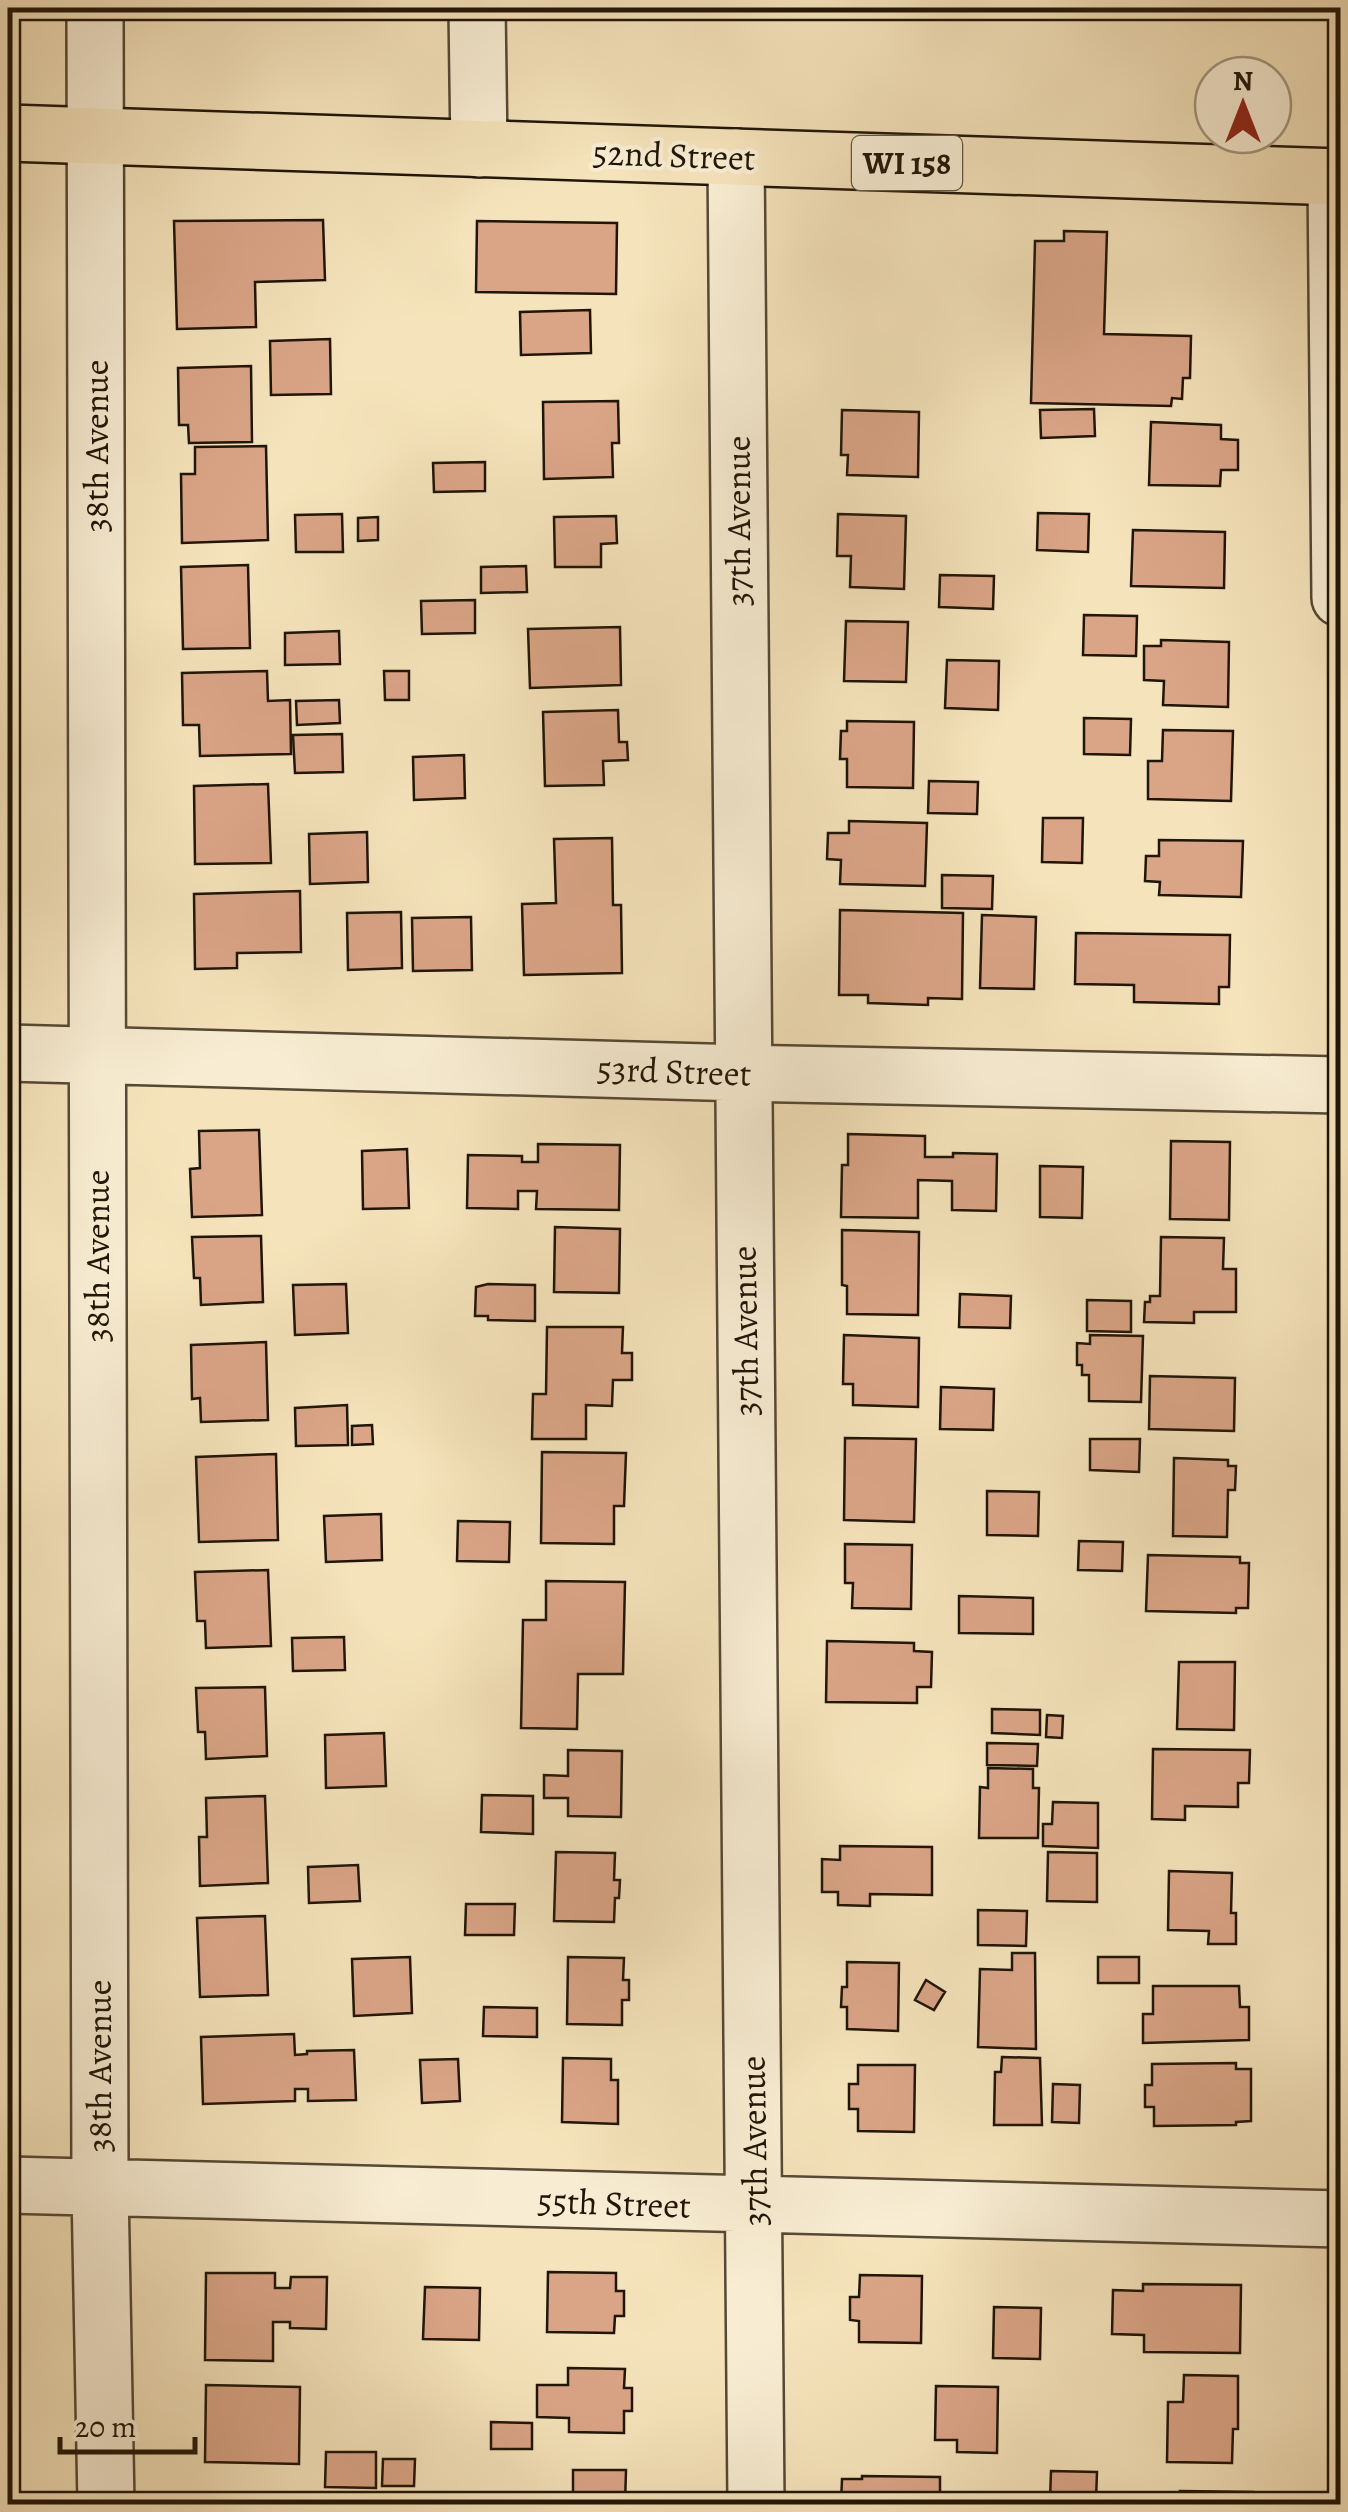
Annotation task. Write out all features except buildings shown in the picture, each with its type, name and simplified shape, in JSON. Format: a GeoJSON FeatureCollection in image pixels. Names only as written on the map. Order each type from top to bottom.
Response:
{"type":"FeatureCollection","features":[{"type":"Feature","properties":{"kind":"main road","name":"52nd Street"},"geometry":{"type":"LineString","coordinates":[[8,133],[1338,177]]}},
{"type":"Feature","properties":{"kind":"street","name":"38th Avenue"},"geometry":{"type":"LineString","coordinates":[[96,8],[100,2188],[106,2504]]}},
{"type":"Feature","properties":{"kind":"street"},"geometry":{"type":"LineString","coordinates":[[477,8],[479,149]]}},
{"type":"Feature","properties":{"kind":"street","name":"37th Avenue"},"geometry":{"type":"LineString","coordinates":[[736,157],[756,2504]]}},
{"type":"Feature","properties":{"kind":"street"},"geometry":{"type":"LineString","coordinates":[[1338,177],[1340,598]]}},
{"type":"Feature","properties":{"kind":"street","name":"53rd Street"},"geometry":{"type":"LineString","coordinates":[[8,1053],[1340,1085]]}},
{"type":"Feature","properties":{"kind":"street","name":"55th Street"},"geometry":{"type":"LineString","coordinates":[[8,2185],[1340,2219]]}}]}
